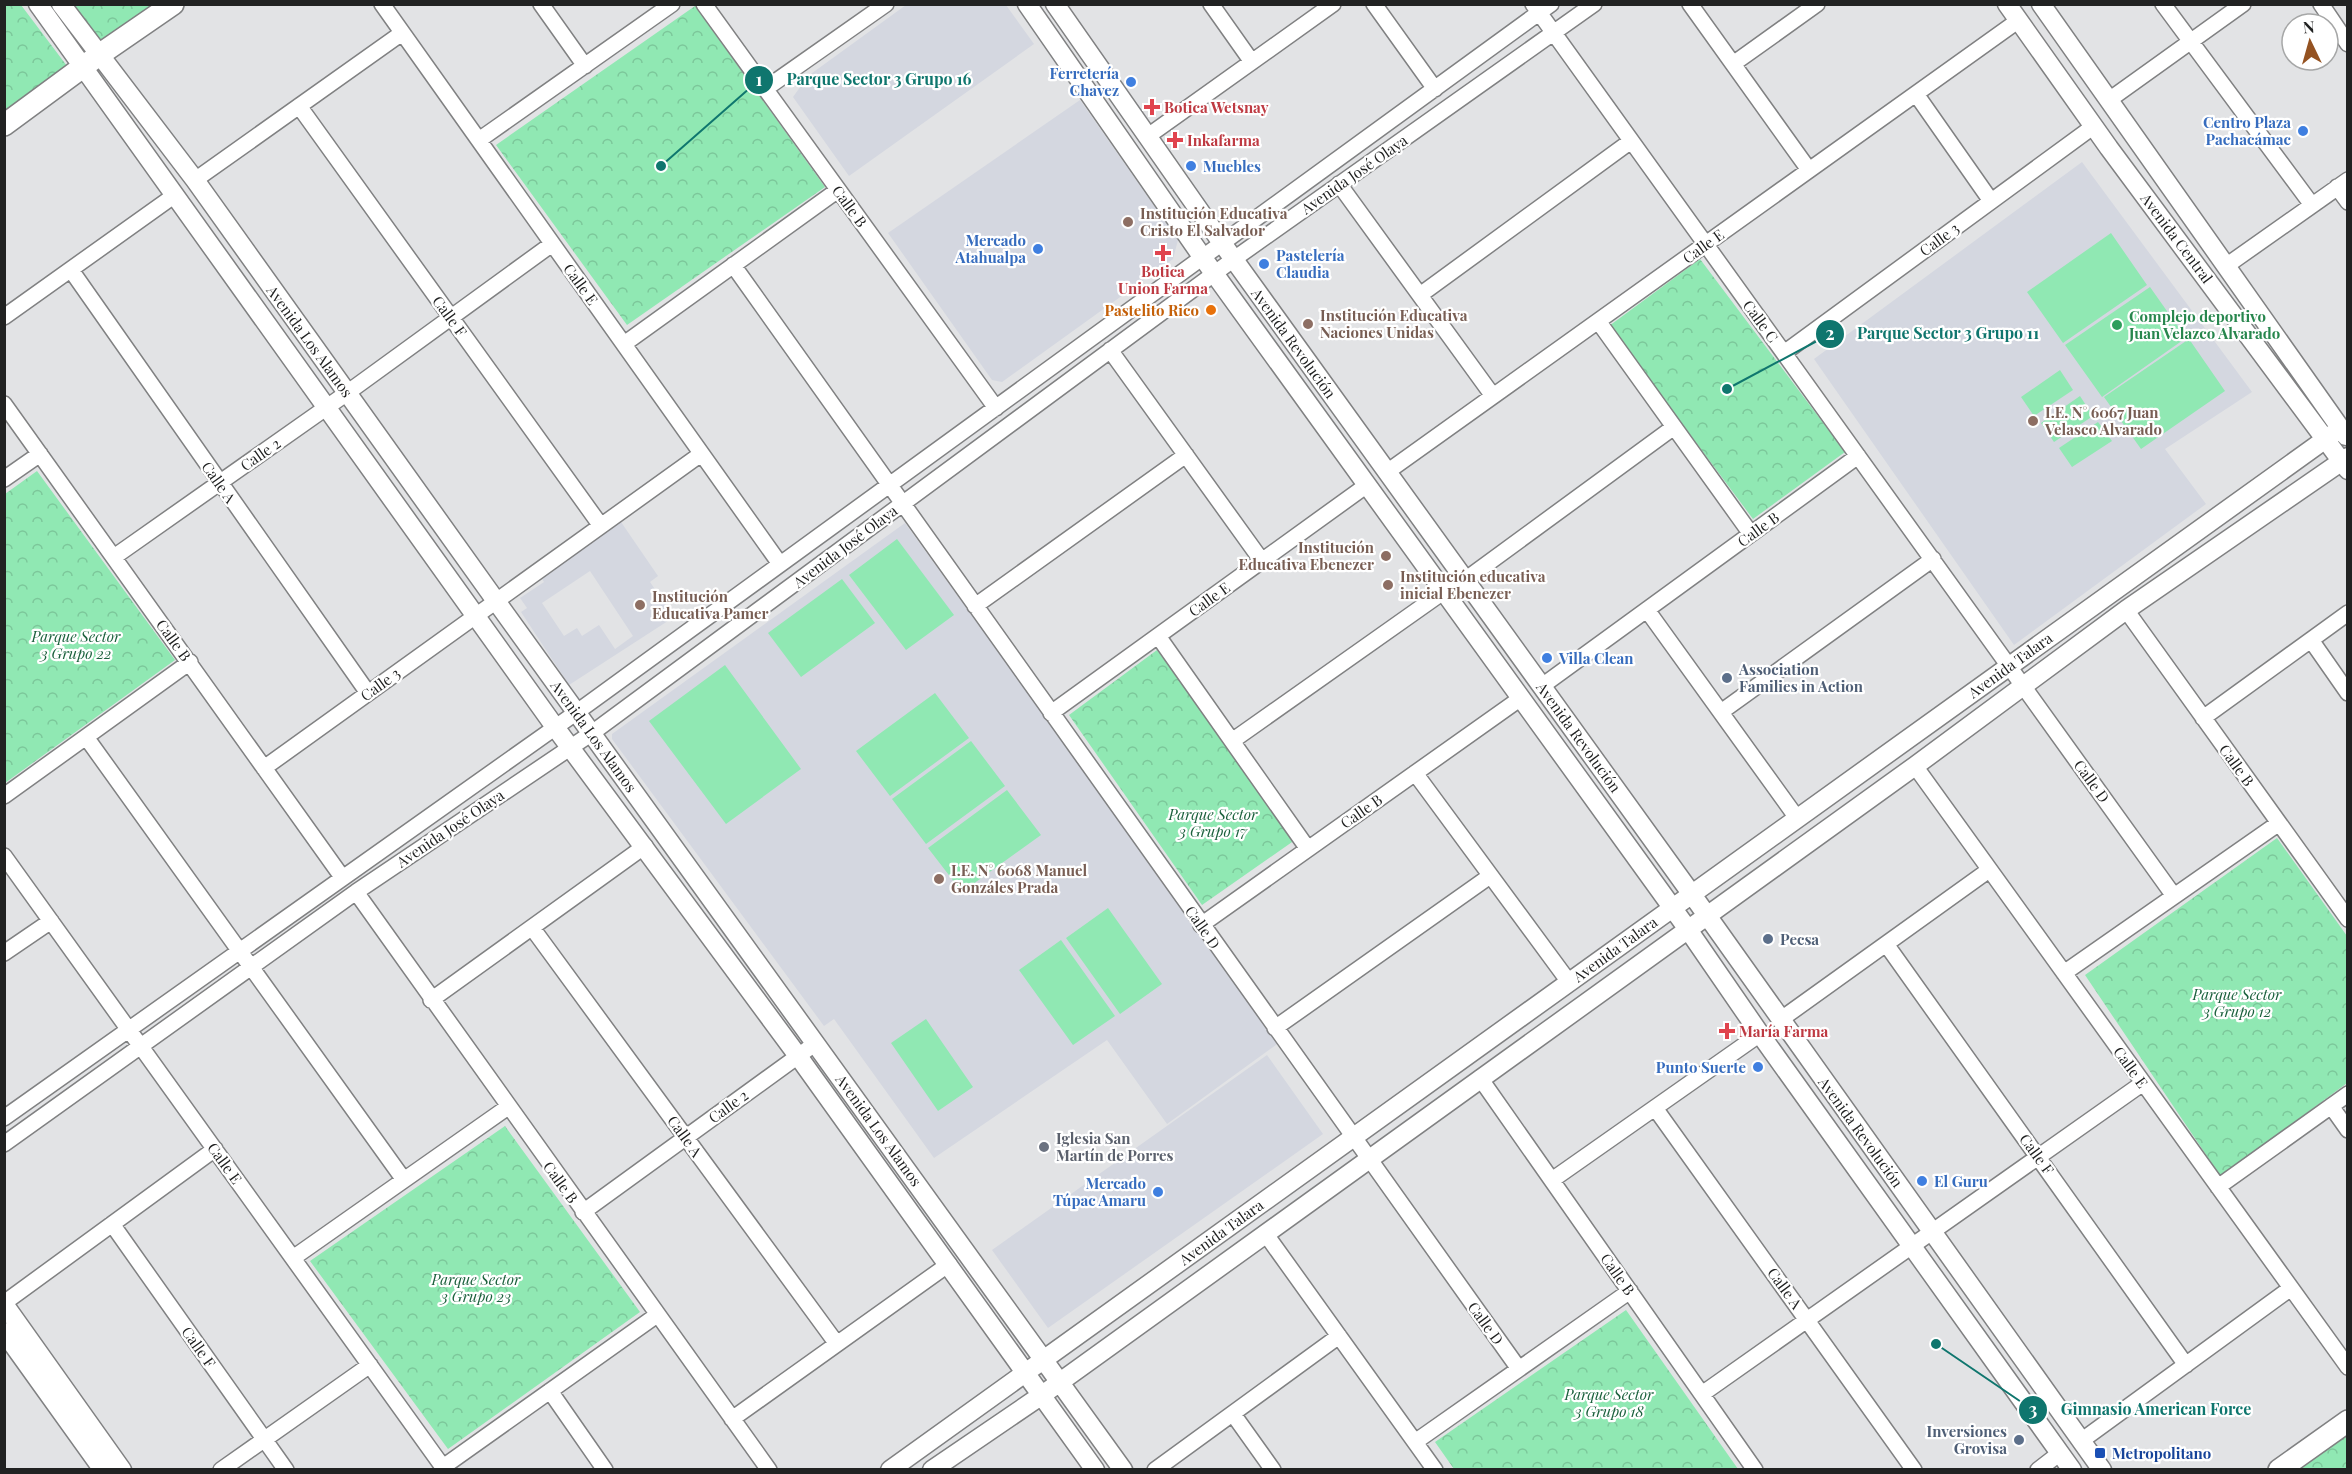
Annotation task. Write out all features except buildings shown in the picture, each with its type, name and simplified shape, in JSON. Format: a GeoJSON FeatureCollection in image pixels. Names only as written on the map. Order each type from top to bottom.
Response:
{"type":"FeatureCollection","features":[{"type":"Feature","properties":{"kind":"main road"},"geometry":{"type":"LineString","coordinates":[[4,125],[173,4]]}},
{"type":"Feature","properties":{"kind":"main road"},"geometry":{"type":"LineString","coordinates":[[2279,1470],[2348,1421]]}},
{"type":"Feature","properties":{"kind":"street","name":"Avenida Los Alamos"},"geometry":{"type":"LineString","coordinates":[[38,4],[555,727],[798,1056],[1095,1470]]}},
{"type":"Feature","properties":{"kind":"street","name":"Avenida Los Alamos"},"geometry":{"type":"LineString","coordinates":[[61,4],[195,180],[1124,1470]]}},
{"type":"Feature","properties":{"kind":"street","name":"Calle E"},"geometry":{"type":"LineString","coordinates":[[382,4],[780,564]]}},
{"type":"Feature","properties":{"kind":"street"},"geometry":{"type":"LineString","coordinates":[[541,4],[585,66]]}},
{"type":"Feature","properties":{"kind":"street"},"geometry":{"type":"LineString","coordinates":[[479,140],[672,4]]}},
{"type":"Feature","properties":{"kind":"street","name":"Calle B"},"geometry":{"type":"LineString","coordinates":[[704,4],[996,408]]}},
{"type":"Feature","properties":{"kind":"street"},"geometry":{"type":"LineString","coordinates":[[765,89],[868,10],[886,4]]}},
{"type":"Feature","properties":{"kind":"street","name":"Avenida Revolución"},"geometry":{"type":"LineString","coordinates":[[1026,4],[1203,258],[1673,908],[1760,1034],[2072,1470]]}},
{"type":"Feature","properties":{"kind":"street","name":"Avenida Revolución"},"geometry":{"type":"LineString","coordinates":[[1055,4],[1222,243],[1692,894],[2102,1470]]}},
{"type":"Feature","properties":{"kind":"street"},"geometry":{"type":"LineString","coordinates":[[1211,4],[1252,62]]}},
{"type":"Feature","properties":{"kind":"street"},"geometry":{"type":"LineString","coordinates":[[1148,136],[1333,4]]}},
{"type":"Feature","properties":{"kind":"street"},"geometry":{"type":"LineString","coordinates":[[1374,4],[1435,89]]}},
{"type":"Feature","properties":{"kind":"street","name":"Avenida José Olaya"},"geometry":{"type":"LineString","coordinates":[[4,1144],[356,892],[592,733],[1234,259],[1594,4]]}},
{"type":"Feature","properties":{"kind":"street"},"geometry":{"type":"LineString","coordinates":[[1690,4],[1809,171]]}},
{"type":"Feature","properties":{"kind":"street"},"geometry":{"type":"LineString","coordinates":[[1733,64],[1817,4]]}},
{"type":"Feature","properties":{"kind":"street","name":"Avenida Central"},"geometry":{"type":"LineString","coordinates":[[2007,4],[2324,439],[2345,463]]}},
{"type":"Feature","properties":{"kind":"street","name":"Avenida Central"},"geometry":{"type":"LineString","coordinates":[[2041,4],[2344,433]]}},
{"type":"Feature","properties":{"kind":"street"},"geometry":{"type":"LineString","coordinates":[[2163,4],[2312,205]]}},
{"type":"Feature","properties":{"kind":"street"},"geometry":{"type":"LineString","coordinates":[[2109,100],[2242,4]]}},
{"type":"Feature","properties":{"kind":"street"},"geometry":{"type":"LineString","coordinates":[[2320,4],[2348,44]]}},
{"type":"Feature","properties":{"kind":"street","name":"Avenida José Olaya"},"geometry":{"type":"LineString","coordinates":[[4,1118],[555,727],[1435,89],[1541,7]]}},
{"type":"Feature","properties":{"kind":"street","name":"Calle C"},"geometry":{"type":"LineString","coordinates":[[1541,7],[1554,34],[2010,666]]}},
{"type":"Feature","properties":{"kind":"street","name":"Calle E"},"geometry":{"type":"LineString","coordinates":[[1387,472],[2019,20]]}},
{"type":"Feature","properties":{"kind":"street"},"geometry":{"type":"LineString","coordinates":[[195,180],[402,33]]}},
{"type":"Feature","properties":{"kind":"street"},"geometry":{"type":"LineString","coordinates":[[1916,94],[1991,201]]}},
{"type":"Feature","properties":{"kind":"street","name":"Calle F"},"geometry":{"type":"LineString","coordinates":[[298,106],[601,526]]}},
{"type":"Feature","properties":{"kind":"street","name":"Calle 3"},"geometry":{"type":"LineString","coordinates":[[1784,353],[2094,126]]}},
{"type":"Feature","properties":{"kind":"street"},"geometry":{"type":"LineString","coordinates":[[1420,295],[1631,141]]}},
{"type":"Feature","properties":{"kind":"street"},"geometry":{"type":"LineString","coordinates":[[1340,184],[1493,396]]}},
{"type":"Feature","properties":{"kind":"street"},"geometry":{"type":"LineString","coordinates":[[2226,266],[2342,184],[2348,202]]}},
{"type":"Feature","properties":{"kind":"street"},"geometry":{"type":"LineString","coordinates":[[624,344],[838,190]]}},
{"type":"Feature","properties":{"kind":"street"},"geometry":{"type":"LineString","coordinates":[[4,317],[175,195]]}},
{"type":"Feature","properties":{"kind":"street","name":"Calle 2"},"geometry":{"type":"LineString","coordinates":[[114,557],[347,393],[552,244]]}},
{"type":"Feature","properties":{"kind":"street"},"geometry":{"type":"LineString","coordinates":[[733,266],[889,484]]}},
{"type":"Feature","properties":{"kind":"street","name":"Calle A"},"geometry":{"type":"LineString","coordinates":[[71,270],[368,693]]}},
{"type":"Feature","properties":{"kind":"street"},"geometry":{"type":"LineString","coordinates":[[1598,321],[1751,534]]}},
{"type":"Feature","properties":{"kind":"street"},"geometry":{"type":"LineString","coordinates":[[1110,350],[1262,561]]}},
{"type":"Feature","properties":{"kind":"street","name":"Calle B"},"geometry":{"type":"LineString","coordinates":[[4,404],[342,877]]}},
{"type":"Feature","properties":{"kind":"street"},"geometry":{"type":"LineString","coordinates":[[1232,741],[1443,592],[1465,580],[1674,427]]}},
{"type":"Feature","properties":{"kind":"street","name":"Avenida Talara"},"geometry":{"type":"LineString","coordinates":[[890,1470],[2324,439],[2344,433]]}},
{"type":"Feature","properties":{"kind":"street"},"geometry":{"type":"LineString","coordinates":[[4,478],[40,454]]}},
{"type":"Feature","properties":{"kind":"street","name":"Calle 3"},"geometry":{"type":"LineString","coordinates":[[264,768],[701,454]]}},
{"type":"Feature","properties":{"kind":"street"},"geometry":{"type":"LineString","coordinates":[[975,606],[1186,455]]}},
{"type":"Feature","properties":{"kind":"street","name":"Calle B"},"geometry":{"type":"LineString","coordinates":[[1542,686],[1858,456]]}},
{"type":"Feature","properties":{"kind":"street","name":"Avenida Talara"},"geometry":{"type":"LineString","coordinates":[[932,1470],[1042,1395],[1706,914],[1915,766],[2126,610],[2345,463]]}},
{"type":"Feature","properties":{"kind":"street","name":"Calle D"},"geometry":{"type":"LineString","coordinates":[[889,484],[1368,1160],[1519,1369]]}},
{"type":"Feature","properties":{"kind":"street","name":"Calle E"},"geometry":{"type":"LineString","coordinates":[[1051,713],[1367,485]]}},
{"type":"Feature","properties":{"kind":"street"},"geometry":{"type":"LineString","coordinates":[[1721,712],[1933,559]]}},
{"type":"Feature","properties":{"kind":"street"},"geometry":{"type":"LineString","coordinates":[[1647,610],[1797,818]]}},
{"type":"Feature","properties":{"kind":"street","name":"Calle B"},"geometry":{"type":"LineString","coordinates":[[2126,610],[2348,919]]}},
{"type":"Feature","properties":{"kind":"street"},"geometry":{"type":"LineString","coordinates":[[2203,718],[2348,613]]}},
{"type":"Feature","properties":{"kind":"street"},"geometry":{"type":"LineString","coordinates":[[1158,636],[1308,849]]}},
{"type":"Feature","properties":{"kind":"street"},"geometry":{"type":"LineString","coordinates":[[2311,640],[2348,693]]}},
{"type":"Feature","properties":{"kind":"street"},"geometry":{"type":"LineString","coordinates":[[4,796],[190,662]]}},
{"type":"Feature","properties":{"kind":"street","name":"Calle D"},"geometry":{"type":"LineString","coordinates":[[2010,666],[2174,896]]}},
{"type":"Feature","properties":{"kind":"street","name":"Calle B"},"geometry":{"type":"LineString","coordinates":[[1202,925],[1521,698]]}},
{"type":"Feature","properties":{"kind":"street"},"geometry":{"type":"LineString","coordinates":[[86,737],[404,1180]]}},
{"type":"Feature","properties":{"kind":"street","name":"Calle E"},"geometry":{"type":"LineString","coordinates":[[1915,766],[2348,1367]]}},
{"type":"Feature","properties":{"kind":"street"},"geometry":{"type":"LineString","coordinates":[[1415,773],[1569,982]]}},
{"type":"Feature","properties":{"kind":"street"},"geometry":{"type":"LineString","coordinates":[[2064,973],[2279,823]]}},
{"type":"Feature","properties":{"kind":"street"},"geometry":{"type":"LineString","coordinates":[[431,1000],[533,929],[645,846]]}},
{"type":"Feature","properties":{"kind":"street","name":"Calle E"},"geometry":{"type":"LineString","coordinates":[[4,856],[444,1468]]}},
{"type":"Feature","properties":{"kind":"street"},"geometry":{"type":"LineString","coordinates":[[1780,1020],[1989,870]]}},
{"type":"Feature","properties":{"kind":"street"},"geometry":{"type":"LineString","coordinates":[[1275,1028],[1490,876]]}},
{"type":"Feature","properties":{"kind":"street","name":"Calle B"},"geometry":{"type":"LineString","coordinates":[[356,892],[769,1470]]}},
{"type":"Feature","properties":{"kind":"street"},"geometry":{"type":"LineString","coordinates":[[4,953],[51,921]]}},
{"type":"Feature","properties":{"kind":"street","name":"Calle A"},"geometry":{"type":"LineString","coordinates":[[533,929],[837,1344]]}},
{"type":"Feature","properties":{"kind":"street","name":"Calle F"},"geometry":{"type":"LineString","coordinates":[[1886,944],[2186,1365]]}},
{"type":"Feature","properties":{"kind":"street"},"geometry":{"type":"LineString","coordinates":[[1552,1180],[1760,1034]]}},
{"type":"Feature","properties":{"kind":"street","name":"Calle 2"},"geometry":{"type":"LineString","coordinates":[[583,1212],[816,1043]]}},
{"type":"Feature","properties":{"kind":"street","name":"Calle B"},"geometry":{"type":"LineString","coordinates":[[1480,1078],[1755,1470]]}},
{"type":"Feature","properties":{"kind":"street"},"geometry":{"type":"LineString","coordinates":[[1702,1394],[2142,1083]]}},
{"type":"Feature","properties":{"kind":"street"},"geometry":{"type":"LineString","coordinates":[[2218,1187],[2348,1094]]}},
{"type":"Feature","properties":{"kind":"street"},"geometry":{"type":"LineString","coordinates":[[2331,1106],[2348,1130]]}},
{"type":"Feature","properties":{"kind":"street"},"geometry":{"type":"LineString","coordinates":[[293,1258],[508,1107]]}},
{"type":"Feature","properties":{"kind":"street","name":"Calle A"},"geometry":{"type":"LineString","coordinates":[[1655,1108],[1914,1470]]}},
{"type":"Feature","properties":{"kind":"street"},"geometry":{"type":"LineString","coordinates":[[122,1470],[4,1304],[215,1149]]}},
{"type":"Feature","properties":{"kind":"street","name":"Calle F"},"geometry":{"type":"LineString","coordinates":[[112,1224],[286,1470]]}},
{"type":"Feature","properties":{"kind":"street"},"geometry":{"type":"LineString","coordinates":[[1265,1233],[1434,1470]]}},
{"type":"Feature","properties":{"kind":"street"},"geometry":{"type":"LineString","coordinates":[[732,1419],[949,1264]]}},
{"type":"Feature","properties":{"kind":"street"},"geometry":{"type":"LineString","coordinates":[[2081,1441],[2291,1288]]}},
{"type":"Feature","properties":{"kind":"street"},"geometry":{"type":"LineString","coordinates":[[1415,1442],[1630,1291]]}},
{"type":"Feature","properties":{"kind":"street"},"geometry":{"type":"LineString","coordinates":[[444,1468],[657,1315]]}},
{"type":"Feature","properties":{"kind":"street"},"geometry":{"type":"LineString","coordinates":[[4,1332],[103,1470]]}},
{"type":"Feature","properties":{"kind":"street"},"geometry":{"type":"LineString","coordinates":[[1155,1470],[1339,1336]]}},
{"type":"Feature","properties":{"kind":"street"},"geometry":{"type":"LineString","coordinates":[[221,1470],[370,1365]]}},
{"type":"Feature","properties":{"kind":"street"},"geometry":{"type":"LineString","coordinates":[[550,1391],[605,1470]]}},
{"type":"Feature","properties":{"kind":"street"},"geometry":{"type":"LineString","coordinates":[[1233,1414],[1273,1470]]}},
{"type":"Feature","properties":{"kind":"street"},"geometry":{"type":"LineString","coordinates":[[2038,1470],[2060,1454]]}},
{"type":"Feature","properties":{"kind":"shaded area"},"geometry":{"type":"Polygon","coordinates":[[[906,5],[1006,5],[1034,44],[849,176],[793,97],[808,76],[906,5]]]}},
{"type":"Feature","properties":{"kind":"shaded area","name":"Mercado Atahualpa"},"geometry":{"type":"Polygon","coordinates":[[[1080,100],[1178,240],[1173,259],[1002,382],[992,380],[888,233],[1080,100]]]}},
{"type":"Feature","properties":{"kind":"shaded area","name":"I.E. N° 6067 Juan Velasco Alvarado"},"geometry":{"type":"Polygon","coordinates":[[[2082,162],[2252,392],[2165,449],[2206,504],[2014,645],[1814,359],[2082,162]]]}},
{"type":"Feature","properties":{"kind":"shaded area","name":"Institución Educativa Pamer"},"geometry":{"type":"Polygon","coordinates":[[[621,522],[658,576],[650,582],[674,617],[569,685],[521,612],[527,608],[520,598],[544,582],[541,577],[621,522]],[[590,571],[542,603],[564,636],[577,628],[582,636],[599,625],[615,649],[633,636],[590,571]]]}},
{"type":"Feature","properties":{"kind":"shaded area","name":"I.E. N° 6068 Manuel Gonzáles Prada"},"geometry":{"type":"Polygon","coordinates":[[[905,523],[1280,1042],[1167,1124],[1107,1040],[934,1158],[834,1019],[824,1026],[612,739],[612,734],[905,523]]]}},
{"type":"Feature","properties":{"kind":"shaded area","name":"Mercado Túpac Amaru"},"geometry":{"type":"Polygon","coordinates":[[[1267,1055],[1323,1134],[1048,1328],[992,1250],[1267,1055]]]}},
{"type":"Feature","properties":{"kind":"green space"},"geometry":{"type":"Polygon","coordinates":[[[5,5],[21,5],[67,66],[5,111],[5,5]]]}},
{"type":"Feature","properties":{"kind":"green space"},"geometry":{"type":"Polygon","coordinates":[[[70,5],[152,5],[104,39],[94,39],[70,5]]]}},
{"type":"Feature","properties":{"kind":"green space"},"geometry":{"type":"Polygon","coordinates":[[[695,6],[825,187],[627,325],[496,145],[695,6]]]}},
{"type":"Feature","properties":{"kind":"green space"},"geometry":{"type":"Polygon","coordinates":[[[2111,233],[2147,285],[2063,343],[2027,292],[2111,233]]]}},
{"type":"Feature","properties":{"kind":"green space"},"geometry":{"type":"Polygon","coordinates":[[[1700,259],[1845,452],[1753,519],[1609,326],[1700,259]]]}},
{"type":"Feature","properties":{"kind":"green space"},"geometry":{"type":"Polygon","coordinates":[[[2150,287],[2186,338],[2102,397],[2065,345],[2150,287]]]}},
{"type":"Feature","properties":{"kind":"green space"},"geometry":{"type":"Polygon","coordinates":[[[2189,339],[2225,391],[2141,449],[2104,397],[2189,339]]]}},
{"type":"Feature","properties":{"kind":"green space"},"geometry":{"type":"Polygon","coordinates":[[[2060,370],[2073,390],[2034,416],[2021,397],[2060,370]]]}},
{"type":"Feature","properties":{"kind":"green space"},"geometry":{"type":"Polygon","coordinates":[[[2080,396],[2093,416],[2054,442],[2041,423],[2080,396]]]}},
{"type":"Feature","properties":{"kind":"green space"},"geometry":{"type":"Polygon","coordinates":[[[2098,422],[2112,441],[2072,467],[2059,448],[2098,422]]]}},
{"type":"Feature","properties":{"kind":"green space","name":"Parque Sector 3 Grupo 22"},"geometry":{"type":"Polygon","coordinates":[[[37,471],[175,660],[5,783],[5,494],[37,471]]]}},
{"type":"Feature","properties":{"kind":"green space"},"geometry":{"type":"Polygon","coordinates":[[[897,539],[954,615],[906,650],[849,575],[897,539]]]}},
{"type":"Feature","properties":{"kind":"green space"},"geometry":{"type":"Polygon","coordinates":[[[842,579],[875,623],[801,677],[768,633],[842,579]]]}},
{"type":"Feature","properties":{"kind":"green space","name":"Parque Sector 3 Grupo 17"},"geometry":{"type":"Polygon","coordinates":[[[1157,650],[1295,840],[1202,905],[1069,715],[1157,650]]]}},
{"type":"Feature","properties":{"kind":"green space"},"geometry":{"type":"Polygon","coordinates":[[[725,665],[801,769],[726,824],[649,721],[725,665]]]}},
{"type":"Feature","properties":{"kind":"green space"},"geometry":{"type":"Polygon","coordinates":[[[935,693],[969,738],[890,796],[856,751],[935,693]]]}},
{"type":"Feature","properties":{"kind":"green space"},"geometry":{"type":"Polygon","coordinates":[[[971,741],[1005,786],[926,844],[892,799],[971,741]]]}},
{"type":"Feature","properties":{"kind":"green space"},"geometry":{"type":"Polygon","coordinates":[[[1007,790],[1041,835],[962,892],[928,848],[1007,790]]]}},
{"type":"Feature","properties":{"kind":"green space","name":"Parque Sector 3 Grupo 12"},"geometry":{"type":"Polygon","coordinates":[[[2277,838],[2347,936],[2347,1083],[2221,1177],[2085,975],[2277,838]]]}},
{"type":"Feature","properties":{"kind":"green space"},"geometry":{"type":"Polygon","coordinates":[[[1108,908],[1162,984],[1120,1014],[1066,938],[1108,908]]]}},
{"type":"Feature","properties":{"kind":"green space"},"geometry":{"type":"Polygon","coordinates":[[[1061,940],[1115,1016],[1073,1045],[1019,970],[1061,940]]]}},
{"type":"Feature","properties":{"kind":"green space"},"geometry":{"type":"Polygon","coordinates":[[[926,1019],[973,1087],[938,1111],[891,1043],[926,1019]]]}},
{"type":"Feature","properties":{"kind":"green space","name":"Parque Sector 3 Grupo 23"},"geometry":{"type":"Polygon","coordinates":[[[505,1126],[640,1312],[448,1449],[310,1261],[505,1126]]]}},
{"type":"Feature","properties":{"kind":"green space","name":"Parque Sector 3 Grupo 18"},"geometry":{"type":"Polygon","coordinates":[[[1626,1310],[1738,1469],[1454,1469],[1435,1442],[1626,1310]]]}},
{"type":"Feature","properties":{"kind":"green space"},"geometry":{"type":"Polygon","coordinates":[[[2347,1433],[2347,1469],[2296,1469],[2347,1433]]]}},
{"type":"Feature","properties":{"kind":"place","name":"Ferretería Chavez"},"geometry":{"type":"Point","coordinates":[1131,82]}},
{"type":"Feature","properties":{"kind":"place","name":"Botica Wetsnay"},"geometry":{"type":"Point","coordinates":[1152,107]}},
{"type":"Feature","properties":{"kind":"place","name":"Centro Plaza Pachacámac"},"geometry":{"type":"Point","coordinates":[2303,131]}},
{"type":"Feature","properties":{"kind":"place","name":"Inkafarma"},"geometry":{"type":"Point","coordinates":[1175,140]}},
{"type":"Feature","properties":{"kind":"place","name":"Parque Sector 3 Grupo 16"},"geometry":{"type":"Point","coordinates":[661,166]}},
{"type":"Feature","properties":{"kind":"place","name":"Muebles"},"geometry":{"type":"Point","coordinates":[1191,166]}},
{"type":"Feature","properties":{"kind":"place","name":"Institución Educativa Cristo El Salvador"},"geometry":{"type":"Point","coordinates":[1128,222]}},
{"type":"Feature","properties":{"kind":"place","name":"Mercado Atahualpa"},"geometry":{"type":"Point","coordinates":[1038,249]}},
{"type":"Feature","properties":{"kind":"place","name":"Botica Union Farma"},"geometry":{"type":"Point","coordinates":[1163,253]}},
{"type":"Feature","properties":{"kind":"place","name":"Pastelería Claudia"},"geometry":{"type":"Point","coordinates":[1264,264]}},
{"type":"Feature","properties":{"kind":"place","name":"Pastelito Rico"},"geometry":{"type":"Point","coordinates":[1211,310]}},
{"type":"Feature","properties":{"kind":"place","name":"Institución Educativa Naciones Unidas"},"geometry":{"type":"Point","coordinates":[1308,324]}},
{"type":"Feature","properties":{"kind":"place","name":"Complejo deportivo Juan Velazco Alvarado"},"geometry":{"type":"Point","coordinates":[2117,325]}},
{"type":"Feature","properties":{"kind":"place","name":"Parque Sector 3 Grupo 11"},"geometry":{"type":"Point","coordinates":[1727,389]}},
{"type":"Feature","properties":{"kind":"place","name":"I.E. N° 6067 Juan Velasco Alvarado"},"geometry":{"type":"Point","coordinates":[2033,421]}},
{"type":"Feature","properties":{"kind":"place","name":"Institución Educativa Ebenezer"},"geometry":{"type":"Point","coordinates":[1386,556]}},
{"type":"Feature","properties":{"kind":"place","name":"Institución educativa inicial Ebenezer"},"geometry":{"type":"Point","coordinates":[1388,585]}},
{"type":"Feature","properties":{"kind":"place","name":"Institución Educativa Pamer"},"geometry":{"type":"Point","coordinates":[640,605]}},
{"type":"Feature","properties":{"kind":"place","name":"Villa Clean"},"geometry":{"type":"Point","coordinates":[1547,658]}},
{"type":"Feature","properties":{"kind":"place","name":"Association Families in Action"},"geometry":{"type":"Point","coordinates":[1727,678]}},
{"type":"Feature","properties":{"kind":"place","name":"I.E. N° 6068 Manuel Gonzáles Prada"},"geometry":{"type":"Point","coordinates":[939,879]}},
{"type":"Feature","properties":{"kind":"place","name":"Pecsa"},"geometry":{"type":"Point","coordinates":[1768,939]}},
{"type":"Feature","properties":{"kind":"place","name":"María Farma"},"geometry":{"type":"Point","coordinates":[1727,1031]}},
{"type":"Feature","properties":{"kind":"place","name":"Punto Suerte"},"geometry":{"type":"Point","coordinates":[1758,1067]}},
{"type":"Feature","properties":{"kind":"place","name":"Iglesia San Martín de Porres"},"geometry":{"type":"Point","coordinates":[1044,1147]}},
{"type":"Feature","properties":{"kind":"place","name":"El Guru"},"geometry":{"type":"Point","coordinates":[1922,1181]}},
{"type":"Feature","properties":{"kind":"place","name":"Mercado Túpac Amaru"},"geometry":{"type":"Point","coordinates":[1158,1192]}},
{"type":"Feature","properties":{"kind":"place","name":"Gimnasio American Force"},"geometry":{"type":"Point","coordinates":[1936,1344]}},
{"type":"Feature","properties":{"kind":"place","name":"Inversiones Grovisa"},"geometry":{"type":"Point","coordinates":[2019,1440]}},
{"type":"Feature","properties":{"kind":"place","name":"Metropolitano"},"geometry":{"type":"Point","coordinates":[2100,1453]}}]}
